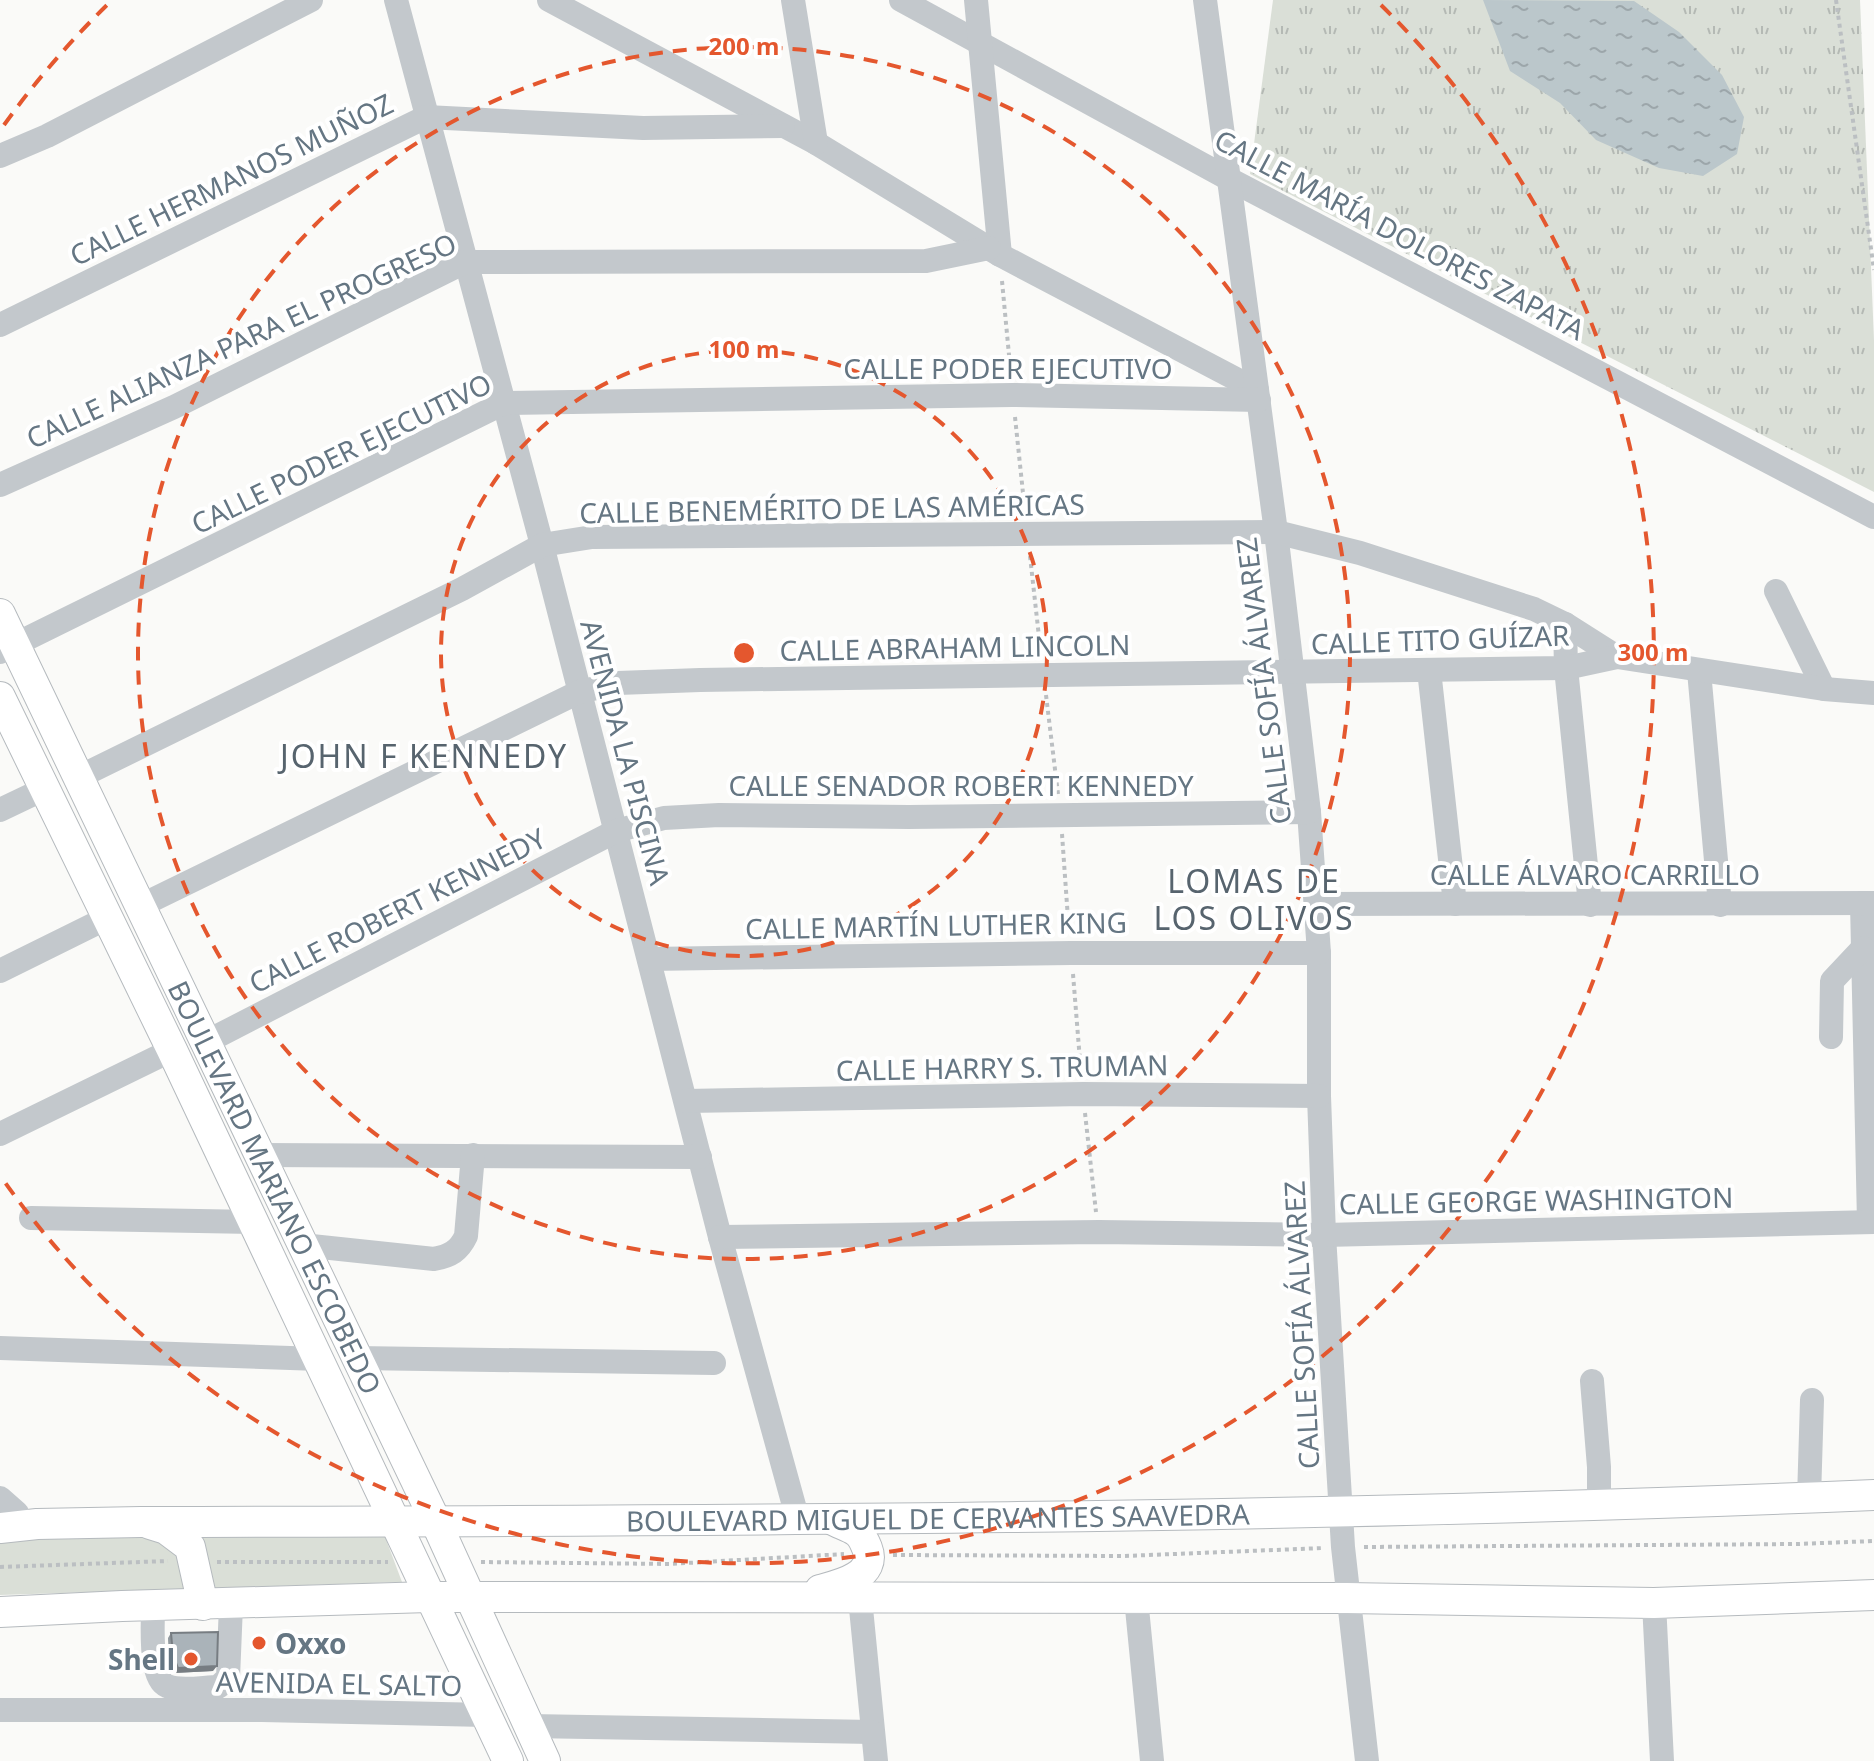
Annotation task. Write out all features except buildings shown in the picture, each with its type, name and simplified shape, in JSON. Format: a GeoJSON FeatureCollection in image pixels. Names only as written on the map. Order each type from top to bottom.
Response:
{"type":"FeatureCollection","features":[{"type":"Feature","properties":{"kind":"main road","name":"BOULEVARD MARIANO ESCOBEDO"},"geometry":{"type":"LineString","coordinates":[[0,614],[7,649],[79,777],[435,1520],[545,1761]]}},
{"type":"Feature","properties":{"kind":"main road","name":"BOULEVARD MARIANO ESCOBEDO"},"geometry":{"type":"LineString","coordinates":[[0,697],[172,1050],[508,1761]]}},
{"type":"Feature","properties":{"kind":"main road","name":"BOULEVARD MIGUEL DE CERVANTES SAAVEDRA"},"geometry":{"type":"LineString","coordinates":[[10,1527],[141,1522],[833,1520],[1341,1513],[1874,1495]]}},
{"type":"Feature","properties":{"kind":"main road"},"geometry":{"type":"LineString","coordinates":[[791,1598],[849,1582],[861,1574],[868,1564],[869,1554],[857,1532],[833,1520]]}},
{"type":"Feature","properties":{"kind":"main road"},"geometry":{"type":"LineString","coordinates":[[141,1522],[166,1529],[190,1547],[217,1605]]}},
{"type":"Feature","properties":{"kind":"main road"},"geometry":{"type":"LineString","coordinates":[[0,1612],[429,1597],[1347,1598],[1654,1603],[1874,1595]]}},
{"type":"Feature","properties":{"kind":"street"},"geometry":{"type":"LineString","coordinates":[[0,156],[47,136],[311,0]]}},
{"type":"Feature","properties":{"kind":"street","name":"AVENIDA LA PISCINA"},"geometry":{"type":"LineString","coordinates":[[396,0],[542,545],[720,1237],[798,1520]]}},
{"type":"Feature","properties":{"kind":"street"},"geometry":{"type":"LineString","coordinates":[[549,0],[588,12],[816,143],[995,252],[1258,395]]}},
{"type":"Feature","properties":{"kind":"street"},"geometry":{"type":"LineString","coordinates":[[793,0],[816,143]]}},
{"type":"Feature","properties":{"kind":"street","name":"CALLE MARÍA DOLORES ZAPATA"},"geometry":{"type":"LineString","coordinates":[[901,0],[1229,179],[1874,517]]}},
{"type":"Feature","properties":{"kind":"street"},"geometry":{"type":"LineString","coordinates":[[976,0],[995,252]]}},
{"type":"Feature","properties":{"kind":"street","name":"CALLE SOFÍA ÁLVAREZ"},"geometry":{"type":"LineString","coordinates":[[1205,0],[1276,532],[1309,812],[1319,953],[1319,1096],[1324,1235],[1343,1547],[1367,1761]]}},
{"type":"Feature","properties":{"kind":"street","name":"CALLE HERMANOS MUÑOZ"},"geometry":{"type":"LineString","coordinates":[[0,325],[426,117],[643,128],[783,126]]}},
{"type":"Feature","properties":{"kind":"street","name":"CALLE ALIANZA PARA EL PROGRESO"},"geometry":{"type":"LineString","coordinates":[[0,485],[174,407],[465,262],[926,261],[995,252]]}},
{"type":"Feature","properties":{"kind":"street","name":"CALLE PODER EJECUTIVO"},"geometry":{"type":"LineString","coordinates":[[7,649],[504,403],[1012,395],[1258,395]]}},
{"type":"Feature","properties":{"kind":"street","name":"CALLE BENEMÉRITO DE LAS AMÉRICAS"},"geometry":{"type":"LineString","coordinates":[[79,777],[462,589],[542,545],[592,537],[1276,532],[1360,553],[1534,609],[1565,624],[1617,657]]}},
{"type":"Feature","properties":{"kind":"street"},"geometry":{"type":"LineString","coordinates":[[1776,591],[1824,689]]}},
{"type":"Feature","properties":{"kind":"street"},"geometry":{"type":"LineString","coordinates":[[1565,624],[1566,668],[1590,905]]}},
{"type":"Feature","properties":{"kind":"street","name":"CALLE TITO GUÍZAR"},"geometry":{"type":"LineString","coordinates":[[1293,673],[1566,668],[1617,657],[1824,689],[1874,693]]}},
{"type":"Feature","properties":{"kind":"street"},"geometry":{"type":"LineString","coordinates":[[1429,670],[1455,904]]}},
{"type":"Feature","properties":{"kind":"street"},"geometry":{"type":"LineString","coordinates":[[1699,671],[1720,905]]}},
{"type":"Feature","properties":{"kind":"street","name":"CALLE ABRAHAM LINCOLN"},"geometry":{"type":"LineString","coordinates":[[140,906],[579,692],[618,683],[1293,673]]}},
{"type":"Feature","properties":{"kind":"street"},"geometry":{"type":"LineString","coordinates":[[0,810],[44,789]]}},
{"type":"Feature","properties":{"kind":"street","name":"CALLE SENADOR ROBERT KENNEDY"},"geometry":{"type":"LineString","coordinates":[[616,831],[664,818],[719,815],[925,817],[1309,812]]}},
{"type":"Feature","properties":{"kind":"street","name":"CALLE ROBERT KENNEDY"},"geometry":{"type":"LineString","coordinates":[[206,1042],[616,831]]}},
{"type":"Feature","properties":{"kind":"street"},"geometry":{"type":"LineString","coordinates":[[1868,903],[1863,948],[1872,1222]]}},
{"type":"Feature","properties":{"kind":"street","name":"CALLE ÁLVARO CARRILLO"},"geometry":{"type":"LineString","coordinates":[[1317,904],[1868,903]]}},
{"type":"Feature","properties":{"kind":"street"},"geometry":{"type":"LineString","coordinates":[[0,971],[107,918]]}},
{"type":"Feature","properties":{"kind":"street"},"geometry":{"type":"LineString","coordinates":[[1831,1037],[1832,981],[1863,948]]}},
{"type":"Feature","properties":{"kind":"street","name":"CALLE MARTÍN LUTHER KING"},"geometry":{"type":"LineString","coordinates":[[649,959],[1319,953]]}},
{"type":"Feature","properties":{"kind":"street"},"geometry":{"type":"LineString","coordinates":[[0,1134],[172,1050]]}},
{"type":"Feature","properties":{"kind":"street","name":"CALLE HARRY S. TRUMAN"},"geometry":{"type":"LineString","coordinates":[[686,1101],[1083,1094],[1319,1096]]}},
{"type":"Feature","properties":{"kind":"street"},"geometry":{"type":"LineString","coordinates":[[261,1155],[700,1157]]}},
{"type":"Feature","properties":{"kind":"street"},"geometry":{"type":"LineString","coordinates":[[302,1245],[434,1259],[448,1257],[461,1247],[466,1236],[473,1155]]}},
{"type":"Feature","properties":{"kind":"street"},"geometry":{"type":"LineString","coordinates":[[31,1218],[254,1222]]}},
{"type":"Feature","properties":{"kind":"street","name":"CALLE GEORGE WASHINGTON"},"geometry":{"type":"LineString","coordinates":[[720,1237],[1099,1232],[1324,1235],[1872,1222]]}},
{"type":"Feature","properties":{"kind":"street"},"geometry":{"type":"LineString","coordinates":[[0,1348],[319,1359]]}},
{"type":"Feature","properties":{"kind":"street"},"geometry":{"type":"LineString","coordinates":[[356,1358],[714,1363]]}},
{"type":"Feature","properties":{"kind":"street"},"geometry":{"type":"LineString","coordinates":[[1592,1381],[1599,1506]]}},
{"type":"Feature","properties":{"kind":"street"},"geometry":{"type":"LineString","coordinates":[[1809,1498],[1812,1400]]}},
{"type":"Feature","properties":{"kind":"street"},"geometry":{"type":"LineString","coordinates":[[0,1498],[17,1513],[10,1527]]}},
{"type":"Feature","properties":{"kind":"street"},"geometry":{"type":"LineString","coordinates":[[860,1598],[876,1761]]}},
{"type":"Feature","properties":{"kind":"street"},"geometry":{"type":"LineString","coordinates":[[1136,1598],[1152,1761]]}},
{"type":"Feature","properties":{"kind":"street"},"geometry":{"type":"LineString","coordinates":[[1654,1603],[1662,1761]]}},
{"type":"Feature","properties":{"kind":"street"},"geometry":{"type":"LineString","coordinates":[[153,1606],[155,1671],[160,1681],[170,1687],[218,1687],[228,1678],[217,1605]]}},
{"type":"Feature","properties":{"kind":"street","name":"AVENIDA EL SALTO"},"geometry":{"type":"LineString","coordinates":[[0,1710],[262,1710],[486,1715]]}},
{"type":"Feature","properties":{"kind":"street"},"geometry":{"type":"LineString","coordinates":[[529,1726],[872,1732]]}},
{"type":"Feature","properties":{"kind":"path"},"geometry":{"type":"LineString","coordinates":[[1836,0],[1874,270]]}},
{"type":"Feature","properties":{"kind":"path"},"geometry":{"type":"LineString","coordinates":[[995,252],[1012,395]]}},
{"type":"Feature","properties":{"kind":"path"},"geometry":{"type":"LineString","coordinates":[[454,1562],[669,1564],[869,1554],[1124,1556],[1343,1547],[1874,1541]]}},
{"type":"Feature","properties":{"kind":"path"},"geometry":{"type":"LineString","coordinates":[[0,1567],[105,1562],[414,1562]]}},
{"type":"Feature","properties":{"kind":"green space"},"geometry":{"type":"Polygon","coordinates":[[[1273,0],[1860,0],[1874,340],[1874,492],[1250,174],[1273,0]]]}},
{"type":"Feature","properties":{"kind":"green space"},"geometry":{"type":"Polygon","coordinates":[[[384,1534],[402,1582],[0,1595],[0,1536],[384,1534]]]}},
{"type":"Feature","properties":{"kind":"water"},"geometry":{"type":"Polygon","coordinates":[[[1483,0],[1634,1],[1679,32],[1722,75],[1744,117],[1737,154],[1703,176],[1659,168],[1596,140],[1560,103],[1510,71],[1483,0]]]}},
{"type":"Feature","properties":{"kind":"place","name":"Oxxo"},"geometry":{"type":"Point","coordinates":[259,1643]}},
{"type":"Feature","properties":{"kind":"place","name":"Shell"},"geometry":{"type":"Point","coordinates":[191,1659]}},
{"type":"Feature","properties":{"kind":"district","name":"JOHN F KENNEDY"},"geometry":{"type":"Point","coordinates":[424,755]}},
{"type":"Feature","properties":{"kind":"district","name":"LOMAS DE LOS OLIVOS"},"geometry":{"type":"Point","coordinates":[1254,898]}}]}
